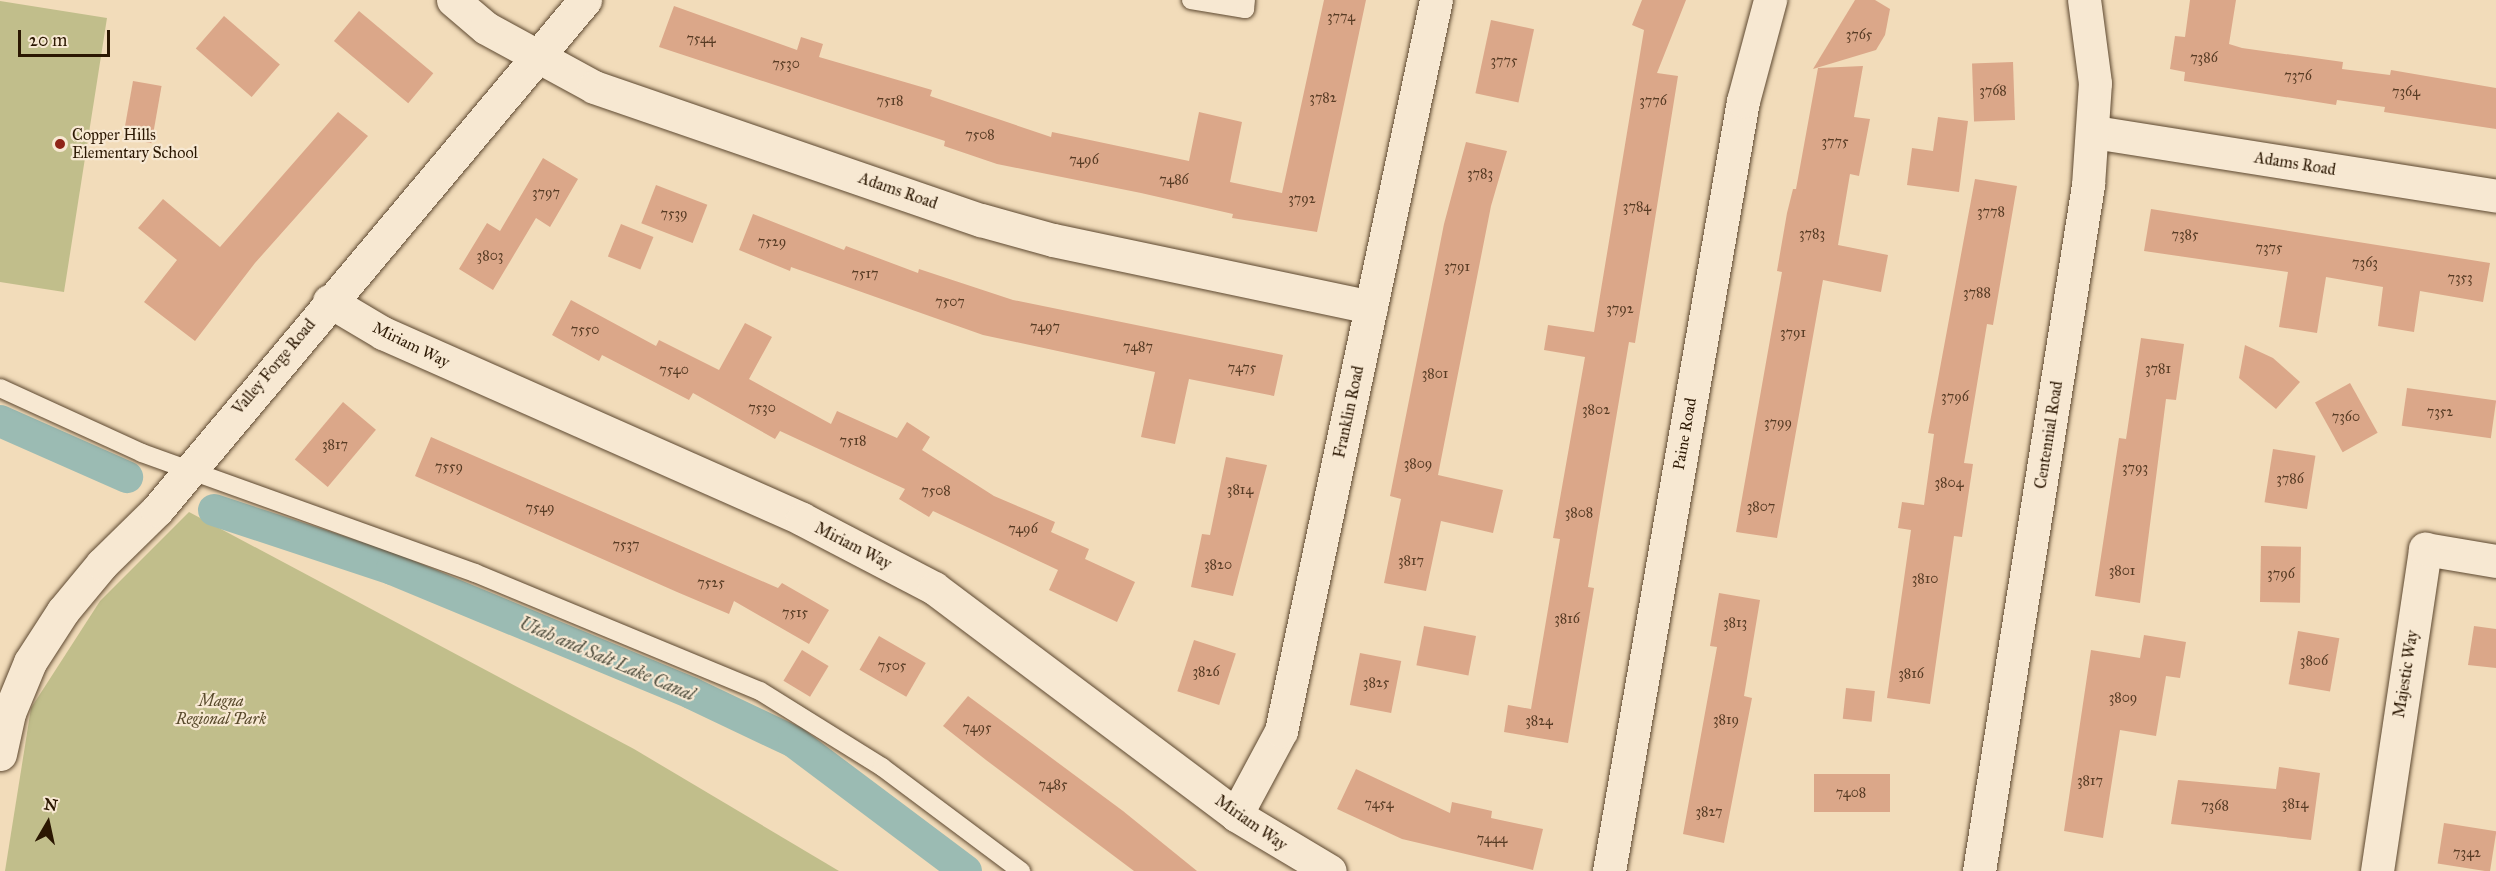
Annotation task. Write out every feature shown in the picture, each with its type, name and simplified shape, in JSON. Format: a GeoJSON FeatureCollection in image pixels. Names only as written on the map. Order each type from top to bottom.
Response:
{"type":"FeatureCollection","features":[{"type":"Feature","properties":{"kind":"street","name":"Adams Road"},"geometry":{"type":"LineString","coordinates":[[453,0],[486,28],[594,87],[981,220],[1053,240],[1371,307]]}},
{"type":"Feature","properties":{"kind":"street","name":"Valley Forge Road"},"geometry":{"type":"LineString","coordinates":[[0,754],[4,712],[30,662],[63,611],[102,564],[157,510],[329,301],[585,0]]}},
{"type":"Feature","properties":{"kind":"street","name":"Franklin Road"},"geometry":{"type":"LineString","coordinates":[[1236,815],[1261,777],[1281,731],[1436,0]]}},
{"type":"Feature","properties":{"kind":"street","name":"Paine Road"},"geometry":{"type":"LineString","coordinates":[[1609,871],[1743,101],[1770,0]]}},
{"type":"Feature","properties":{"kind":"street","name":"Centennial Road"},"geometry":{"type":"LineString","coordinates":[[1978,871],[2094,132],[2095,83],[2084,0]]}},
{"type":"Feature","properties":{"kind":"street","name":"Adams Road"},"geometry":{"type":"LineString","coordinates":[[2094,132],[2496,195]]}},
{"type":"Feature","properties":{"kind":"street","name":"Miriam Way"},"geometry":{"type":"LineString","coordinates":[[329,301],[383,333],[802,519],[934,588],[1236,815],[1330,871]]}},
{"type":"Feature","properties":{"kind":"street","name":"Majestic Way"},"geometry":{"type":"LineString","coordinates":[[2377,871],[2425,549],[2496,561]]}},
{"type":"Feature","properties":{"kind":"lane"},"geometry":{"type":"LineString","coordinates":[[1191,0],[1245,9],[1246,0]]}},
{"type":"Feature","properties":{"kind":"lane"},"geometry":{"type":"LineString","coordinates":[[0,388],[188,470],[476,573],[760,691],[882,767],[1021,871]]}},
{"type":"Feature","properties":{"kind":"green space","name":"Copper Hills Elementary School"},"geometry":{"type":"Polygon","coordinates":[[[0,1],[107,18],[64,292],[0,282],[0,1]]]}},
{"type":"Feature","properties":{"kind":"green space","name":"Magna Regional Park"},"geometry":{"type":"Polygon","coordinates":[[[189,512],[634,749],[839,871],[5,871],[31,708],[100,601],[189,512]]]}},
{"type":"Feature","properties":{"kind":"building"},"geometry":{"type":"Polygon","coordinates":[[[1324,0],[1366,0],[1317,232],[1232,218],[1233,214],[997,164],[944,146],[945,141],[659,47],[674,6],[797,50],[801,37],[823,44],[819,57],[932,90],[930,96],[1051,137],[1052,132],[1189,161],[1199,112],[1242,122],[1230,182],[1282,193],[1324,0]]]}},
{"type":"Feature","properties":{"kind":"building"},"geometry":{"type":"Polygon","coordinates":[[[1642,0],[1686,0],[1657,73],[1678,76],[1635,343],[1629,342],[1604,489],[1588,587],[1594,588],[1568,743],[1504,732],[1508,705],[1531,709],[1560,539],[1553,538],[1585,357],[1544,350],[1548,325],[1594,332],[1644,30],[1632,25],[1642,0]]]}},
{"type":"Feature","properties":{"kind":"building"},"geometry":{"type":"Polygon","coordinates":[[[1855,0],[1875,0],[1890,9],[1885,35],[1876,50],[1813,69],[1855,0]]]}},
{"type":"Feature","properties":{"kind":"building"},"geometry":{"type":"Polygon","coordinates":[[[2190,0],[2236,0],[2229,44],[2242,48],[2343,62],[2342,69],[2390,75],[2391,70],[2496,88],[2496,129],[2384,112],[2385,107],[2337,100],[2336,105],[2184,81],[2185,72],[2170,69],[2175,36],[2185,37],[2190,0]]]}},
{"type":"Feature","properties":{"kind":"building"},"geometry":{"type":"Polygon","coordinates":[[[359,11],[433,73],[408,103],[334,41],[359,11]]]}},
{"type":"Feature","properties":{"kind":"building"},"geometry":{"type":"Polygon","coordinates":[[[224,16],[280,65],[252,97],[196,48],[224,16]]]}},
{"type":"Feature","properties":{"kind":"building"},"geometry":{"type":"Polygon","coordinates":[[[1491,20],[1534,29],[1518,103],[1475,93],[1491,20]]]}},
{"type":"Feature","properties":{"kind":"building"},"geometry":{"type":"Polygon","coordinates":[[[2013,62],[2015,120],[1974,121],[1972,63],[2013,62]]]}},
{"type":"Feature","properties":{"kind":"building"},"geometry":{"type":"Polygon","coordinates":[[[1863,66],[1854,117],[1870,119],[1859,176],[1850,174],[1838,245],[1888,255],[1881,292],[1823,280],[1777,538],[1736,532],[1782,272],[1777,271],[1787,213],[1793,189],[1796,189],[1818,68],[1863,66]]]}},
{"type":"Feature","properties":{"kind":"building"},"geometry":{"type":"Polygon","coordinates":[[[133,81],[162,86],[151,143],[123,138],[133,81]]]}},
{"type":"Feature","properties":{"kind":"building"},"geometry":{"type":"Polygon","coordinates":[[[338,112],[368,136],[255,263],[195,341],[144,302],[177,260],[138,228],[163,199],[220,247],[338,112]]]}},
{"type":"Feature","properties":{"kind":"building"},"geometry":{"type":"Polygon","coordinates":[[[1938,117],[1968,121],[1959,192],[1907,185],[1912,148],[1933,151],[1938,117]]]}},
{"type":"Feature","properties":{"kind":"building"},"geometry":{"type":"Polygon","coordinates":[[[1466,142],[1507,151],[1491,206],[1438,475],[1503,490],[1493,533],[1441,521],[1426,591],[1384,583],[1401,499],[1390,496],[1444,224],[1466,142]]]}},
{"type":"Feature","properties":{"kind":"building"},"geometry":{"type":"Polygon","coordinates":[[[543,158],[578,179],[550,227],[536,218],[493,290],[459,269],[487,223],[500,231],[543,158]]]}},
{"type":"Feature","properties":{"kind":"building"},"geometry":{"type":"Polygon","coordinates":[[[1975,179],[2017,186],[1993,325],[1987,324],[1964,463],[1973,464],[1962,537],[1954,536],[1930,704],[1887,698],[1911,530],[1898,528],[1902,502],[1924,505],[1934,434],[1928,433],[1975,179]]]}},
{"type":"Feature","properties":{"kind":"building"},"geometry":{"type":"Polygon","coordinates":[[[656,185],[707,205],[693,243],[641,223],[656,185]]]}},
{"type":"Feature","properties":{"kind":"building"},"geometry":{"type":"Polygon","coordinates":[[[2151,209],[2490,263],[2483,302],[2420,291],[2414,332],[2378,326],[2383,287],[2326,277],[2317,333],[2279,327],[2288,272],[2144,251],[2151,209]]]}},
{"type":"Feature","properties":{"kind":"building"},"geometry":{"type":"Polygon","coordinates":[[[753,214],[844,250],[846,246],[918,273],[919,269],[1013,300],[1283,355],[1274,396],[1189,379],[1175,444],[1141,437],[1155,372],[983,335],[791,267],[790,271],[739,250],[753,214]]]}},
{"type":"Feature","properties":{"kind":"building"},"geometry":{"type":"Polygon","coordinates":[[[621,224],[653,237],[640,270],[608,256],[621,224]]]}},
{"type":"Feature","properties":{"kind":"building"},"geometry":{"type":"Polygon","coordinates":[[[571,300],[656,346],[659,340],[719,370],[745,323],[772,337],[749,379],[831,424],[837,411],[897,438],[907,422],[930,437],[922,450],[994,496],[1055,522],[1051,532],[1089,549],[1085,559],[1135,582],[1117,622],[1049,590],[1058,570],[933,511],[929,517],[899,499],[905,489],[780,431],[775,439],[693,393],[689,400],[602,355],[599,361],[552,335],[571,300]]]}},
{"type":"Feature","properties":{"kind":"building"},"geometry":{"type":"Polygon","coordinates":[[[2141,338],[2184,344],[2176,400],[2166,399],[2140,603],[2095,596],[2119,438],[2126,439],[2141,338]]]}},
{"type":"Feature","properties":{"kind":"building"},"geometry":{"type":"Polygon","coordinates":[[[2245,345],[2273,358],[2300,382],[2276,409],[2239,378],[2245,345]]]}},
{"type":"Feature","properties":{"kind":"building"},"geometry":{"type":"Polygon","coordinates":[[[2350,383],[2378,433],[2343,452],[2315,402],[2350,383]]]}},
{"type":"Feature","properties":{"kind":"building"},"geometry":{"type":"Polygon","coordinates":[[[2407,388],[2496,401],[2491,438],[2402,426],[2407,388]]]}},
{"type":"Feature","properties":{"kind":"building"},"geometry":{"type":"Polygon","coordinates":[[[343,402],[376,430],[328,487],[295,459],[343,402]]]}},
{"type":"Feature","properties":{"kind":"building"},"geometry":{"type":"Polygon","coordinates":[[[431,437],[778,588],[782,583],[829,610],[809,644],[734,601],[729,614],[677,592],[415,476],[431,437]]]}},
{"type":"Feature","properties":{"kind":"building"},"geometry":{"type":"Polygon","coordinates":[[[2273,449],[2315,456],[2307,509],[2265,502],[2273,449]]]}},
{"type":"Feature","properties":{"kind":"building"},"geometry":{"type":"Polygon","coordinates":[[[1226,457],[1267,465],[1233,596],[1191,587],[1202,534],[1210,535],[1226,457]]]}},
{"type":"Feature","properties":{"kind":"building"},"geometry":{"type":"Polygon","coordinates":[[[2261,546],[2301,547],[2300,603],[2260,602],[2261,546]]]}},
{"type":"Feature","properties":{"kind":"building"},"geometry":{"type":"Polygon","coordinates":[[[1719,593],[1760,600],[1744,696],[1752,698],[1724,843],[1683,834],[1717,647],[1710,646],[1719,593]]]}},
{"type":"Feature","properties":{"kind":"building"},"geometry":{"type":"Polygon","coordinates":[[[1424,626],[1476,636],[1468,675],[1416,665],[1424,626]]]}},
{"type":"Feature","properties":{"kind":"building"},"geometry":{"type":"Polygon","coordinates":[[[2474,626],[2496,629],[2496,668],[2468,665],[2474,626]]]}},
{"type":"Feature","properties":{"kind":"building"},"geometry":{"type":"Polygon","coordinates":[[[2298,631],[2339,638],[2330,691],[2289,684],[2298,631]]]}},
{"type":"Feature","properties":{"kind":"building"},"geometry":{"type":"Polygon","coordinates":[[[2144,635],[2186,642],[2180,678],[2166,676],[2156,736],[2120,730],[2103,838],[2064,831],[2091,650],[2140,658],[2144,635]]]}},
{"type":"Feature","properties":{"kind":"building"},"geometry":{"type":"Polygon","coordinates":[[[879,636],[926,663],[906,697],[860,670],[879,636]]]}},
{"type":"Feature","properties":{"kind":"building"},"geometry":{"type":"Polygon","coordinates":[[[1194,640],[1236,654],[1219,705],[1177,691],[1194,640]]]}},
{"type":"Feature","properties":{"kind":"building"},"geometry":{"type":"Polygon","coordinates":[[[802,650],[829,666],[810,697],[783,681],[802,650]]]}},
{"type":"Feature","properties":{"kind":"building"},"geometry":{"type":"Polygon","coordinates":[[[1360,653],[1401,661],[1391,713],[1350,705],[1360,653]]]}},
{"type":"Feature","properties":{"kind":"building"},"geometry":{"type":"Polygon","coordinates":[[[1846,688],[1875,691],[1872,722],[1843,719],[1846,688]]]}},
{"type":"Feature","properties":{"kind":"building"},"geometry":{"type":"Polygon","coordinates":[[[968,696],[1123,811],[1197,871],[1134,871],[986,760],[943,726],[968,696]]]}},
{"type":"Feature","properties":{"kind":"building"},"geometry":{"type":"Polygon","coordinates":[[[2279,767],[2320,773],[2311,840],[2171,824],[2178,780],[2276,789],[2279,767]]]}},
{"type":"Feature","properties":{"kind":"building"},"geometry":{"type":"Polygon","coordinates":[[[1356,769],[1450,813],[1452,802],[1492,811],[1491,818],[1543,829],[1533,870],[1402,839],[1337,809],[1356,769]]]}},
{"type":"Feature","properties":{"kind":"building"},"geometry":{"type":"Polygon","coordinates":[[[1814,774],[1890,774],[1890,812],[1814,812],[1814,774]]]}},
{"type":"Feature","properties":{"kind":"building"},"geometry":{"type":"Polygon","coordinates":[[[2444,823],[2496,831],[2490,871],[2438,863],[2444,823]]]}},
{"type":"Feature","properties":{"kind":"waterway","name":"Utah and Salt Lake Canal"},"geometry":{"type":"LineString","coordinates":[[0,421],[127,477]]}},
{"type":"Feature","properties":{"kind":"waterway","name":"Utah and Salt Lake Canal"},"geometry":{"type":"LineString","coordinates":[[214,510],[392,569],[691,693],[794,742],[966,871]]}},
{"type":"Feature","properties":{"kind":"place","name":"Copper Hills Elementary School"},"geometry":{"type":"Point","coordinates":[60,144]}}]}
